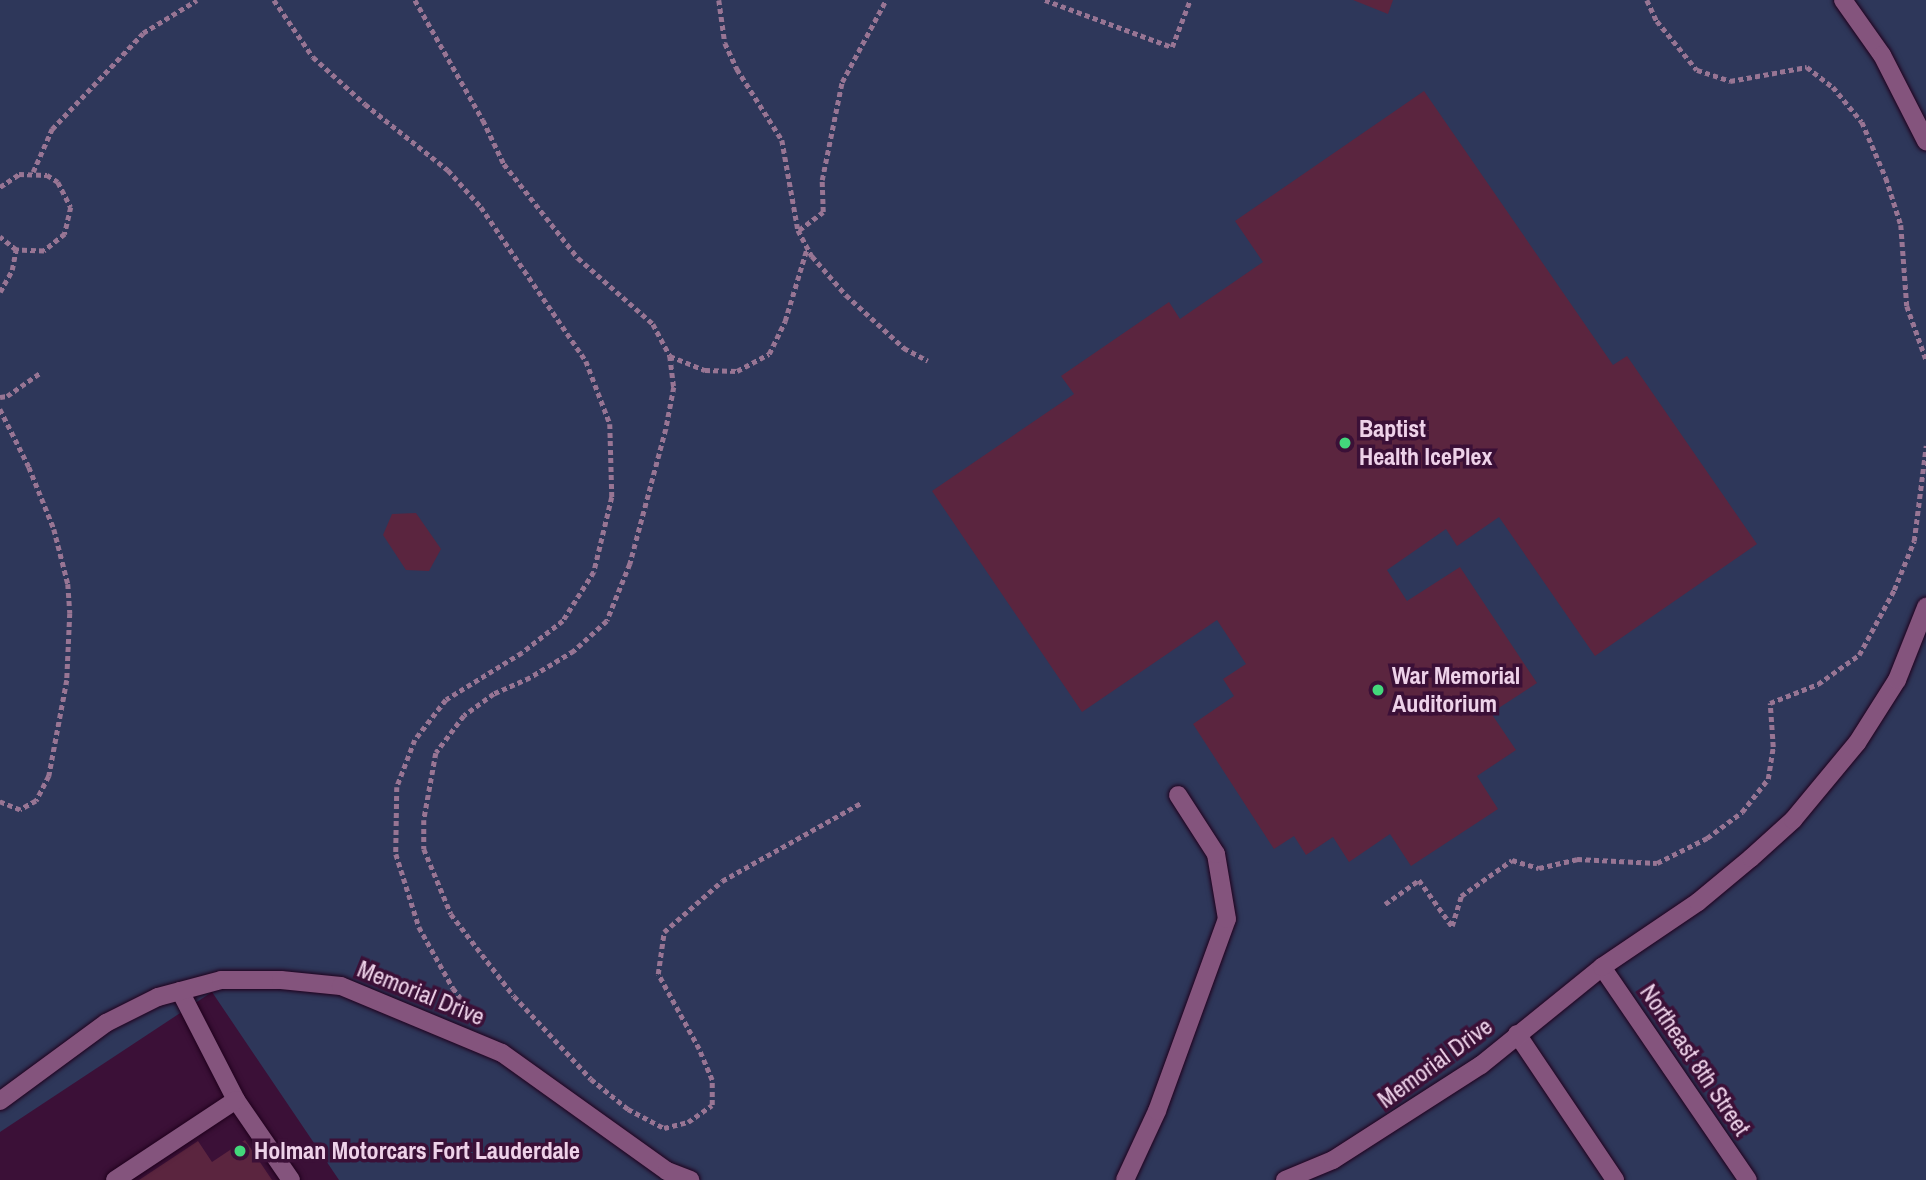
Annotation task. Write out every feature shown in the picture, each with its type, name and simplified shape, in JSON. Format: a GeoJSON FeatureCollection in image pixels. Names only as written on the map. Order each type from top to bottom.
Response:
{"type":"FeatureCollection","features":[{"type":"Feature","properties":{"kind":"street"},"geometry":{"type":"LineString","coordinates":[[1843,0],[1882,55],[1926,141]]}},
{"type":"Feature","properties":{"kind":"street","name":"Memorial Drive"},"geometry":{"type":"LineString","coordinates":[[1285,1180],[1333,1160],[1395,1123],[1481,1065],[1602,967],[1698,902],[1793,820],[1857,743],[1897,680],[1926,607]]}},
{"type":"Feature","properties":{"kind":"street"},"geometry":{"type":"LineString","coordinates":[[1125,1180],[1157,1111],[1227,919],[1216,855],[1178,795]]}},
{"type":"Feature","properties":{"kind":"street","name":"Northeast 8th Street"},"geometry":{"type":"LineString","coordinates":[[1602,967],[1748,1180]]}},
{"type":"Feature","properties":{"kind":"street","name":"Memorial Drive"},"geometry":{"type":"LineString","coordinates":[[0,1101],[106,1023],[158,997],[221,980],[281,980],[341,986],[502,1053],[667,1171],[690,1180]]}},
{"type":"Feature","properties":{"kind":"street"},"geometry":{"type":"LineString","coordinates":[[180,991],[236,1100],[292,1180]]}},
{"type":"Feature","properties":{"kind":"street"},"geometry":{"type":"LineString","coordinates":[[1517,1034],[1615,1180]]}},
{"type":"Feature","properties":{"kind":"street"},"geometry":{"type":"LineString","coordinates":[[115,1180],[236,1100]]}},
{"type":"Feature","properties":{"kind":"path"},"geometry":{"type":"LineString","coordinates":[[33,172],[52,129],[143,33],[197,0]]}},
{"type":"Feature","properties":{"kind":"path"},"geometry":{"type":"LineString","coordinates":[[274,0],[313,57],[365,104],[449,170],[481,207],[586,361],[610,424],[612,497],[594,572],[563,621],[522,653],[446,700],[415,740],[397,787],[396,854],[419,927],[453,988],[502,1053]]}},
{"type":"Feature","properties":{"kind":"path"},"geometry":{"type":"LineString","coordinates":[[415,0],[483,120],[504,164],[578,258],[653,324],[670,356],[674,387],[666,429],[630,564],[607,621],[573,651],[530,678],[494,694],[464,716],[436,752],[424,820],[424,849],[451,914],[514,996],[591,1079],[628,1109],[664,1128],[688,1122],[712,1105],[712,1080],[699,1049],[658,974],[664,932],[722,881],[861,803]]}},
{"type":"Feature","properties":{"kind":"path"},"geometry":{"type":"LineString","coordinates":[[719,0],[725,43],[737,69],[782,140],[798,230],[807,246],[846,295],[904,348],[928,360]]}},
{"type":"Feature","properties":{"kind":"path"},"geometry":{"type":"LineString","coordinates":[[798,230],[823,212],[822,180],[842,82],[886,0]]}},
{"type":"Feature","properties":{"kind":"path"},"geometry":{"type":"LineString","coordinates":[[1045,0],[1172,47],[1190,0]]}},
{"type":"Feature","properties":{"kind":"path"},"geometry":{"type":"LineString","coordinates":[[1647,0],[1657,21],[1697,70],[1730,80],[1807,67],[1833,87],[1862,122],[1886,178],[1901,225],[1907,306],[1926,359]]}},
{"type":"Feature","properties":{"kind":"path"},"geometry":{"type":"LineString","coordinates":[[0,187],[19,174],[47,174],[58,182],[71,206],[70,221],[65,234],[44,251],[16,250],[0,237]]}},
{"type":"Feature","properties":{"kind":"path"},"geometry":{"type":"LineString","coordinates":[[670,356],[705,370],[737,371],[769,355],[785,321],[807,246]]}},
{"type":"Feature","properties":{"kind":"path"},"geometry":{"type":"LineString","coordinates":[[0,292],[12,270],[16,250]]}},
{"type":"Feature","properties":{"kind":"path"},"geometry":{"type":"LineString","coordinates":[[0,397],[7,396],[40,373]]}},
{"type":"Feature","properties":{"kind":"path"},"geometry":{"type":"LineString","coordinates":[[0,408],[29,467],[54,529],[68,584],[70,613],[67,680],[48,776],[36,801],[20,810],[0,802]]}},
{"type":"Feature","properties":{"kind":"path"},"geometry":{"type":"LineString","coordinates":[[1385,904],[1419,880],[1452,926],[1461,896],[1512,860],[1539,868],[1577,859],[1657,863],[1707,838],[1742,812],[1768,779],[1773,747],[1770,703],[1818,684],[1858,654],[1894,590],[1914,541],[1926,446]]}},
{"type":"Feature","properties":{"kind":"shaded area"},"geometry":{"type":"Polygon","coordinates":[[[0,0],[1926,0],[1926,1180],[339,1180],[212,992],[0,1132],[0,0]]]}},
{"type":"Feature","properties":{"kind":"building"},"geometry":{"type":"Polygon","coordinates":[[[1353,0],[1393,0],[1388,14],[1353,0]]]}},
{"type":"Feature","properties":{"kind":"building","name":"Baptist Health IcePlex"},"geometry":{"type":"Polygon","coordinates":[[[1424,91],[1613,365],[1627,356],[1757,544],[1595,656],[1499,517],[1457,546],[1446,529],[1387,570],[1407,601],[1460,567],[1537,683],[1491,713],[1516,750],[1477,776],[1498,809],[1411,866],[1390,834],[1349,862],[1333,837],[1306,855],[1294,836],[1274,849],[1193,724],[1234,696],[1223,679],[1246,664],[1217,620],[1082,712],[932,491],[1074,394],[1061,376],[1169,302],[1180,319],[1263,262],[1235,221],[1424,91]]]}},
{"type":"Feature","properties":{"kind":"building"},"geometry":{"type":"Polygon","coordinates":[[[416,513],[441,549],[429,571],[406,570],[383,535],[392,514],[416,513]]]}},
{"type":"Feature","properties":{"kind":"building","name":"Holman Motorcars Fort Lauderdale"},"geometry":{"type":"Polygon","coordinates":[[[245,1140],[272,1180],[139,1180],[198,1141],[212,1162],[245,1140]]]}},
{"type":"Feature","properties":{"kind":"place","name":"Baptist Health IcePlex"},"geometry":{"type":"Point","coordinates":[1345,443]}},
{"type":"Feature","properties":{"kind":"place","name":"War Memorial Auditorium"},"geometry":{"type":"Point","coordinates":[1378,690]}},
{"type":"Feature","properties":{"kind":"place","name":"Holman Motorcars Fort Lauderdale"},"geometry":{"type":"Point","coordinates":[240,1151]}}]}
